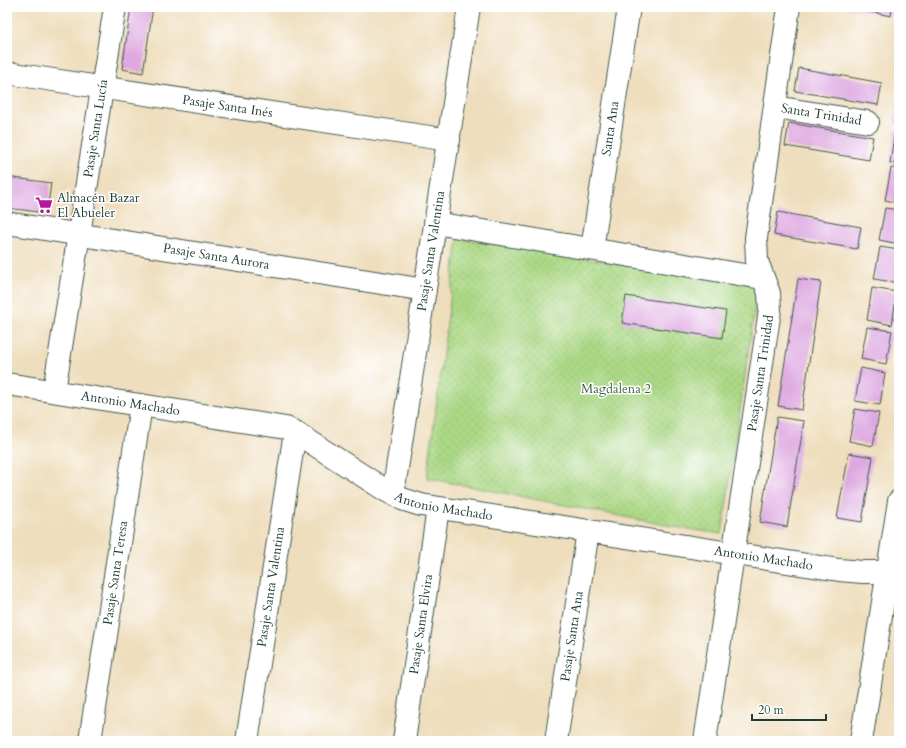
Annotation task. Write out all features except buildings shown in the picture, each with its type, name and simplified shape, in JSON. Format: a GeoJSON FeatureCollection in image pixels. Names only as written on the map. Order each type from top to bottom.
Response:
{"type":"FeatureCollection","features":[{"type":"Feature","properties":{"kind":"street","name":"Pasaje Santa Lucía"},"geometry":{"type":"LineString","coordinates":[[54,391],[115,7]]}},
{"type":"Feature","properties":{"kind":"street","name":"Pasaje Santa Valentina"},"geometry":{"type":"LineString","coordinates":[[393,494],[469,7]]}},
{"type":"Feature","properties":{"kind":"street","name":"Santa Ana"},"geometry":{"type":"LineString","coordinates":[[592,249],[629,7]]}},
{"type":"Feature","properties":{"kind":"street","name":"Pasaje Santa Trinidad"},"geometry":{"type":"LineString","coordinates":[[705,741],[770,310],[769,293],[756,260],[756,238],[789,7]]}},
{"type":"Feature","properties":{"kind":"street","name":"Pasaje Santa Inés"},"geometry":{"type":"LineString","coordinates":[[7,73],[448,140]]}},
{"type":"Feature","properties":{"kind":"street","name":"Santa Trinidad"},"geometry":{"type":"LineString","coordinates":[[775,107],[868,122]]}},
{"type":"Feature","properties":{"kind":"street","name":"Pasaje Santa Aurora"},"geometry":{"type":"LineString","coordinates":[[7,223],[425,290]]}},
{"type":"Feature","properties":{"kind":"street"},"geometry":{"type":"LineString","coordinates":[[436,223],[762,278]]}},
{"type":"Feature","properties":{"kind":"street","name":"Antonio Machado"},"geometry":{"type":"LineString","coordinates":[[7,384],[263,423],[295,432],[393,494],[410,502],[438,508],[839,570],[894,573]]}},
{"type":"Feature","properties":{"kind":"street","name":"Pasaje Santa Teresa"},"geometry":{"type":"LineString","coordinates":[[90,741],[142,405]]}},
{"type":"Feature","properties":{"kind":"street","name":"Pasaje Santa Valentina"},"geometry":{"type":"LineString","coordinates":[[247,741],[295,432]]}},
{"type":"Feature","properties":{"kind":"street"},"geometry":{"type":"LineString","coordinates":[[861,741],[894,573],[899,501]]}},
{"type":"Feature","properties":{"kind":"street","name":"Pasaje Santa Elvira"},"geometry":{"type":"LineString","coordinates":[[404,741],[438,508]]}},
{"type":"Feature","properties":{"kind":"street","name":"Pasaje Santa Ana"},"geometry":{"type":"LineString","coordinates":[[556,741],[588,532]]}},
{"type":"Feature","properties":{"kind":"green space","name":"Magdalena 2"},"geometry":{"type":"Polygon","coordinates":[[[458,238],[758,286],[722,534],[681,528],[427,478],[458,238]]]}},
{"type":"Feature","properties":{"kind":"place","name":"Almacén Bazar El Abueler"},"geometry":{"type":"Point","coordinates":[44,205]}}]}
